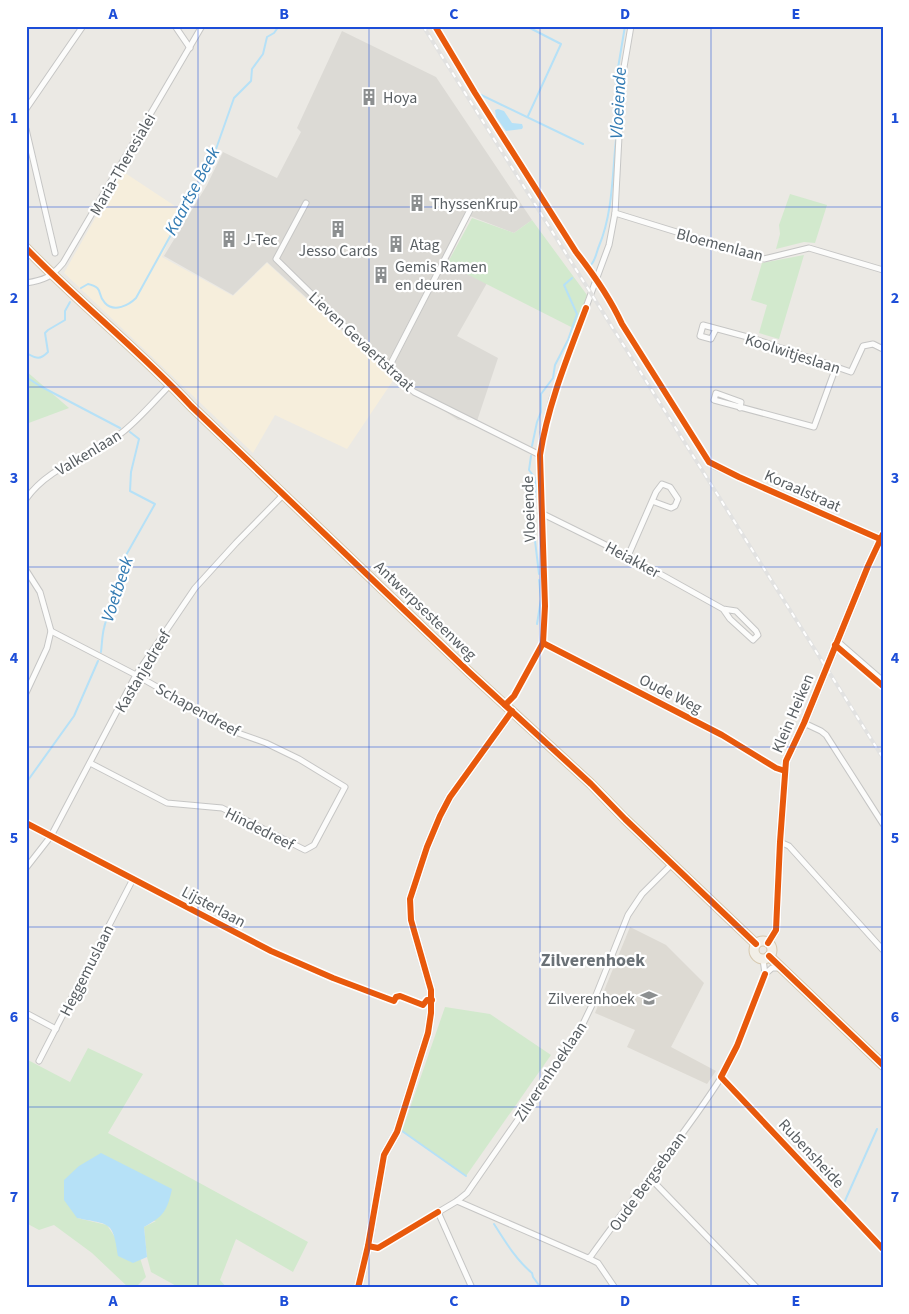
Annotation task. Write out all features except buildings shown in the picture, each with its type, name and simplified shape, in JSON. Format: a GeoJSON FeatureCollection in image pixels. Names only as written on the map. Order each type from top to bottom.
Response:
{"type":"FeatureCollection","features":[{"type":"Feature","properties":{"kind":"main road","name":"Antwerpsesteenweg"},"geometry":{"type":"LineString","coordinates":[[26,248],[76,297],[171,384],[756,944]]}},
{"type":"Feature","properties":{"kind":"main road"},"geometry":{"type":"LineString","coordinates":[[766,957],[771,948],[768,943],[763,941],[756,944],[754,949],[758,958],[766,957],[781,968],[883,1065]]}},
{"type":"Feature","properties":{"kind":"street"},"geometry":{"type":"LineString","coordinates":[[26,109],[83,26]]}},
{"type":"Feature","properties":{"kind":"street"},"geometry":{"type":"LineString","coordinates":[[175,26],[190,48]]}},
{"type":"Feature","properties":{"kind":"street","name":"Maria-Theresialei"},"geometry":{"type":"LineString","coordinates":[[53,274],[63,263],[92,216],[202,26]]}},
{"type":"Feature","properties":{"kind":"street","name":"Vloeiende"},"geometry":{"type":"LineString","coordinates":[[509,708],[543,643],[545,606],[540,455],[543,433],[552,399],[609,246],[615,213],[622,79],[631,26]]}},
{"type":"Feature","properties":{"kind":"street"},"geometry":{"type":"LineString","coordinates":[[26,129],[55,253]]}},
{"type":"Feature","properties":{"kind":"street","name":"Lieven Gevaertstraat"},"geometry":{"type":"LineString","coordinates":[[306,203],[276,259],[414,392],[540,455]]}},
{"type":"Feature","properties":{"kind":"street"},"geometry":{"type":"LineString","coordinates":[[388,369],[470,208]]}},
{"type":"Feature","properties":{"kind":"street","name":"Bloemenlaan"},"geometry":{"type":"LineString","coordinates":[[615,213],[764,259],[809,248],[883,270]]}},
{"type":"Feature","properties":{"kind":"street"},"geometry":{"type":"LineString","coordinates":[[26,283],[42,280],[53,274]]}},
{"type":"Feature","properties":{"kind":"street","name":"Koolwitjeslaan"},"geometry":{"type":"LineString","coordinates":[[716,329],[755,339],[851,372],[863,346],[873,344],[883,349]]}},
{"type":"Feature","properties":{"kind":"street"},"geometry":{"type":"LineString","coordinates":[[740,408],[741,402],[716,393],[714,400],[740,408],[814,427],[836,367]]}},
{"type":"Feature","properties":{"kind":"street","name":"Valkenlaan"},"geometry":{"type":"LineString","coordinates":[[26,499],[33,489],[53,473],[98,449],[124,431],[171,384]]}},
{"type":"Feature","properties":{"kind":"street","name":"Koraalstraat"},"geometry":{"type":"LineString","coordinates":[[714,466],[881,537]]}},
{"type":"Feature","properties":{"kind":"street"},"geometry":{"type":"LineString","coordinates":[[628,556],[652,502],[662,484],[670,487],[678,499],[675,506],[671,508],[652,502]]}},
{"type":"Feature","properties":{"kind":"street","name":"Kastanjedreef"},"geometry":{"type":"LineString","coordinates":[[26,868],[51,836],[136,675],[195,588],[236,543],[285,494]]}},
{"type":"Feature","properties":{"kind":"street","name":"Heiakker"},"geometry":{"type":"LineString","coordinates":[[541,513],[628,556],[723,609],[736,611],[756,630],[758,635],[753,640],[748,637],[723,609]]}},
{"type":"Feature","properties":{"kind":"street","name":"Klein Heiken"},"geometry":{"type":"LineString","coordinates":[[768,943],[776,930],[784,771],[790,750],[804,722],[881,537]]}},
{"type":"Feature","properties":{"kind":"street"},"geometry":{"type":"LineString","coordinates":[[26,570],[40,592],[51,631],[47,648],[26,693]]}},
{"type":"Feature","properties":{"kind":"street","name":"Schapendreef"},"geometry":{"type":"LineString","coordinates":[[51,631],[136,675],[238,733],[266,743],[299,759],[345,787]]}},
{"type":"Feature","properties":{"kind":"street"},"geometry":{"type":"LineString","coordinates":[[837,641],[883,681]]}},
{"type":"Feature","properties":{"kind":"street","name":"Oude Weg"},"geometry":{"type":"LineString","coordinates":[[543,643],[722,735],[784,771]]}},
{"type":"Feature","properties":{"kind":"street"},"geometry":{"type":"LineString","coordinates":[[358,1288],[368,1246],[384,1155],[397,1132],[428,1033],[431,1017],[431,990],[411,920],[410,900],[426,847],[440,816],[450,797],[509,708]]}},
{"type":"Feature","properties":{"kind":"street"},"geometry":{"type":"LineString","coordinates":[[804,722],[826,735],[883,824]]}},
{"type":"Feature","properties":{"kind":"street","name":"Hindedreef"},"geometry":{"type":"LineString","coordinates":[[90,763],[167,803],[222,808],[305,850],[314,846],[345,787]]}},
{"type":"Feature","properties":{"kind":"street","name":"Lijsterlaan"},"geometry":{"type":"LineString","coordinates":[[26,824],[271,952],[394,1001]]}},
{"type":"Feature","properties":{"kind":"street"},"geometry":{"type":"LineString","coordinates":[[780,842],[788,846],[883,950]]}},
{"type":"Feature","properties":{"kind":"street","name":"Zilverenhoeklaan"},"geometry":{"type":"LineString","coordinates":[[438,1212],[457,1201],[466,1193],[580,1030],[628,915],[642,894],[672,864]]}},
{"type":"Feature","properties":{"kind":"street","name":"Heggemuslaan"},"geometry":{"type":"LineString","coordinates":[[39,1061],[133,879]]}},
{"type":"Feature","properties":{"kind":"street","name":"Oude Bergsebaan"},"geometry":{"type":"LineString","coordinates":[[588,1258],[650,1178],[722,1077],[737,1046],[765,974],[766,957]]}},
{"type":"Feature","properties":{"kind":"street"},"geometry":{"type":"LineString","coordinates":[[765,974],[772,968],[781,968]]}},
{"type":"Feature","properties":{"kind":"street"},"geometry":{"type":"LineString","coordinates":[[26,1013],[56,1029]]}},
{"type":"Feature","properties":{"kind":"street","name":"Rubensheide"},"geometry":{"type":"LineString","coordinates":[[722,1077],[883,1249]]}},
{"type":"Feature","properties":{"kind":"street"},"geometry":{"type":"LineString","coordinates":[[650,1178],[757,1288]]}},
{"type":"Feature","properties":{"kind":"street"},"geometry":{"type":"LineString","coordinates":[[457,1201],[598,1263],[615,1288]]}},
{"type":"Feature","properties":{"kind":"street"},"geometry":{"type":"LineString","coordinates":[[368,1246],[378,1248],[438,1212],[472,1288]]}},
{"type":"Feature","properties":{"kind":"shaded area"},"geometry":{"type":"Polygon","coordinates":[[[342,31],[436,77],[532,220],[514,233],[470,216],[447,264],[487,283],[457,336],[498,358],[477,421],[458,420],[394,377],[267,262],[233,295],[164,256],[207,185],[223,152],[277,178],[301,132],[297,128],[342,31]]]}},
{"type":"Feature","properties":{"kind":"shaded area"},"geometry":{"type":"Polygon","coordinates":[[[122,171],[181,210],[162,257],[233,296],[267,263],[394,379],[347,449],[275,415],[253,453],[64,273],[122,171]]]}},
{"type":"Feature","properties":{"kind":"shaded area","name":"Zilverenhoek"},"geometry":{"type":"Polygon","coordinates":[[[630,927],[666,945],[704,983],[671,1047],[716,1071],[707,1084],[627,1047],[635,1030],[595,1013],[630,927]]]}},
{"type":"Feature","properties":{"kind":"green space"},"geometry":{"type":"Polygon","coordinates":[[[790,194],[827,205],[815,243],[804,242],[776,249],[780,234],[779,225],[790,194]]]}},
{"type":"Feature","properties":{"kind":"green space"},"geometry":{"type":"Polygon","coordinates":[[[472,218],[514,233],[532,220],[587,295],[575,329],[447,264],[472,218]]]}},
{"type":"Feature","properties":{"kind":"green space"},"geometry":{"type":"Polygon","coordinates":[[[804,255],[779,339],[759,333],[767,305],[751,300],[762,263],[804,255]]]}},
{"type":"Feature","properties":{"kind":"green space"},"geometry":{"type":"Polygon","coordinates":[[[26,371],[69,408],[26,424],[26,371]]]}},
{"type":"Feature","properties":{"kind":"green space"},"geometry":{"type":"Polygon","coordinates":[[[445,1007],[490,1014],[551,1055],[466,1176],[402,1131],[445,1007]]]}},
{"type":"Feature","properties":{"kind":"green space"},"geometry":{"type":"Polygon","coordinates":[[[88,1048],[143,1074],[108,1133],[308,1242],[293,1272],[236,1239],[220,1280],[227,1288],[180,1288],[151,1272],[147,1257],[144,1227],[156,1221],[77,1218],[107,1225],[122,1248],[140,1258],[146,1277],[135,1288],[129,1288],[92,1253],[54,1225],[39,1230],[26,1223],[26,1059],[70,1082],[88,1048]]]}},
{"type":"Feature","properties":{"kind":"water"},"geometry":{"type":"Polygon","coordinates":[[[495,110],[504,111],[512,123],[522,124],[522,129],[506,131],[496,117],[495,110]]]}},
{"type":"Feature","properties":{"kind":"water"},"geometry":{"type":"Polygon","coordinates":[[[101,1153],[172,1189],[164,1212],[156,1220],[144,1227],[147,1257],[133,1263],[118,1256],[112,1230],[108,1226],[77,1218],[64,1200],[64,1180],[79,1166],[101,1153]]]}},
{"type":"Feature","properties":{"kind":"waterway","name":"Kaartse Beek"},"geometry":{"type":"LineString","coordinates":[[81,288],[88,284],[97,287],[102,300],[109,306],[117,308],[136,298],[178,219],[210,166],[234,98],[251,81],[252,69],[263,54],[267,37],[274,33],[279,26]]}},
{"type":"Feature","properties":{"kind":"waterway"},"geometry":{"type":"LineString","coordinates":[[526,26],[561,44],[528,116]]}},
{"type":"Feature","properties":{"kind":"waterway","name":"Vloeiende"},"geometry":{"type":"LineString","coordinates":[[617,124],[616,80],[625,26]]}},
{"type":"Feature","properties":{"kind":"waterway"},"geometry":{"type":"LineString","coordinates":[[477,93],[583,144]]}},
{"type":"Feature","properties":{"kind":"waterway","name":"Vloeiende"},"geometry":{"type":"LineString","coordinates":[[590,266],[594,261],[604,232],[610,204],[617,131]]}},
{"type":"Feature","properties":{"kind":"waterway","name":"Vloeiende"},"geometry":{"type":"LineString","coordinates":[[532,446],[541,412],[541,394],[553,378],[555,365],[568,340],[577,314],[564,285],[572,278]]}},
{"type":"Feature","properties":{"kind":"waterway","name":"Kaartse Beek"},"geometry":{"type":"LineString","coordinates":[[26,353],[37,358],[42,357],[48,352],[45,333],[65,320],[65,311],[70,302]]}},
{"type":"Feature","properties":{"kind":"waterway","name":"Voetbeek"},"geometry":{"type":"LineString","coordinates":[[26,377],[120,428]]}},
{"type":"Feature","properties":{"kind":"waterway","name":"Voetbeek"},"geometry":{"type":"LineString","coordinates":[[101,652],[106,620],[121,580],[121,564],[155,504],[130,491],[131,472],[139,439],[130,432]]}},
{"type":"Feature","properties":{"kind":"waterway","name":"Vloeiende"},"geometry":{"type":"LineString","coordinates":[[531,456],[529,470],[535,478],[536,485],[533,524],[539,574]]}},
{"type":"Feature","properties":{"kind":"waterway","name":"Vloeiende"},"geometry":{"type":"LineString","coordinates":[[537,624],[541,599],[539,580]]}},
{"type":"Feature","properties":{"kind":"waterway","name":"Voetbeek"},"geometry":{"type":"LineString","coordinates":[[26,783],[74,716],[98,661]]}},
{"type":"Feature","properties":{"kind":"waterway"},"geometry":{"type":"LineString","coordinates":[[844,1203],[877,1129]]}},
{"type":"Feature","properties":{"kind":"waterway"},"geometry":{"type":"LineString","coordinates":[[402,1131],[466,1176]]}},
{"type":"Feature","properties":{"kind":"waterway"},"geometry":{"type":"LineString","coordinates":[[494,1224],[516,1256],[532,1273],[541,1288]]}},
{"type":"Feature","properties":{"kind":"railway"},"geometry":{"type":"LineString","coordinates":[[423,26],[883,758]]}},
{"type":"Feature","properties":{"kind":"cycle path"},"geometry":{"type":"LineString","coordinates":[[435,26],[475,93],[576,252],[607,296],[622,324],[709,462],[880,539]]}},
{"type":"Feature","properties":{"kind":"cycle path"},"geometry":{"type":"LineString","coordinates":[[26,248],[151,365],[191,406],[469,672],[591,784],[756,944]]}},
{"type":"Feature","properties":{"kind":"cycle path"},"geometry":{"type":"LineString","coordinates":[[505,705],[514,696],[543,643],[545,606],[540,455],[553,399],[586,308]]}},
{"type":"Feature","properties":{"kind":"cycle path"},"geometry":{"type":"LineString","coordinates":[[768,943],[776,930],[786,761],[804,723],[883,534]]}},
{"type":"Feature","properties":{"kind":"cycle path"},"geometry":{"type":"LineString","coordinates":[[543,643],[722,735],[776,768],[785,771]]}},
{"type":"Feature","properties":{"kind":"cycle path"},"geometry":{"type":"LineString","coordinates":[[835,645],[883,686]]}},
{"type":"Feature","properties":{"kind":"cycle path"},"geometry":{"type":"LineString","coordinates":[[358,1288],[368,1246],[384,1155],[397,1132],[428,1033],[431,1013],[431,990],[411,920],[410,899],[427,847],[450,797],[512,711]]}},
{"type":"Feature","properties":{"kind":"cycle path"},"geometry":{"type":"LineString","coordinates":[[26,823],[271,951],[333,978],[394,1001],[396,997],[400,996],[423,1005],[427,1000],[432,1000]]}},
{"type":"Feature","properties":{"kind":"cycle path"},"geometry":{"type":"LineString","coordinates":[[769,956],[883,1065]]}},
{"type":"Feature","properties":{"kind":"cycle path"},"geometry":{"type":"LineString","coordinates":[[765,974],[737,1046],[721,1077],[883,1249]]}},
{"type":"Feature","properties":{"kind":"cycle path"},"geometry":{"type":"LineString","coordinates":[[368,1246],[378,1248],[438,1212]]}},
{"type":"Feature","properties":{"kind":"place","name":"Hoya"},"geometry":{"type":"Point","coordinates":[369,97]}},
{"type":"Feature","properties":{"kind":"place","name":"ThyssenKrup"},"geometry":{"type":"Point","coordinates":[417,203]}},
{"type":"Feature","properties":{"kind":"place","name":"Jesso Cards"},"geometry":{"type":"Point","coordinates":[338,229]}},
{"type":"Feature","properties":{"kind":"place","name":"J-Tec"},"geometry":{"type":"Point","coordinates":[229,239]}},
{"type":"Feature","properties":{"kind":"place","name":"Atag"},"geometry":{"type":"Point","coordinates":[396,244]}},
{"type":"Feature","properties":{"kind":"place","name":"Gemis Ramen en deuren"},"geometry":{"type":"Point","coordinates":[381,275]}},
{"type":"Feature","properties":{"kind":"place","name":"Zilverenhoek"},"geometry":{"type":"Point","coordinates":[649,998]}},
{"type":"Feature","properties":{"kind":"district","name":"Zilverenhoek"},"geometry":{"type":"Point","coordinates":[593,960]}}]}
